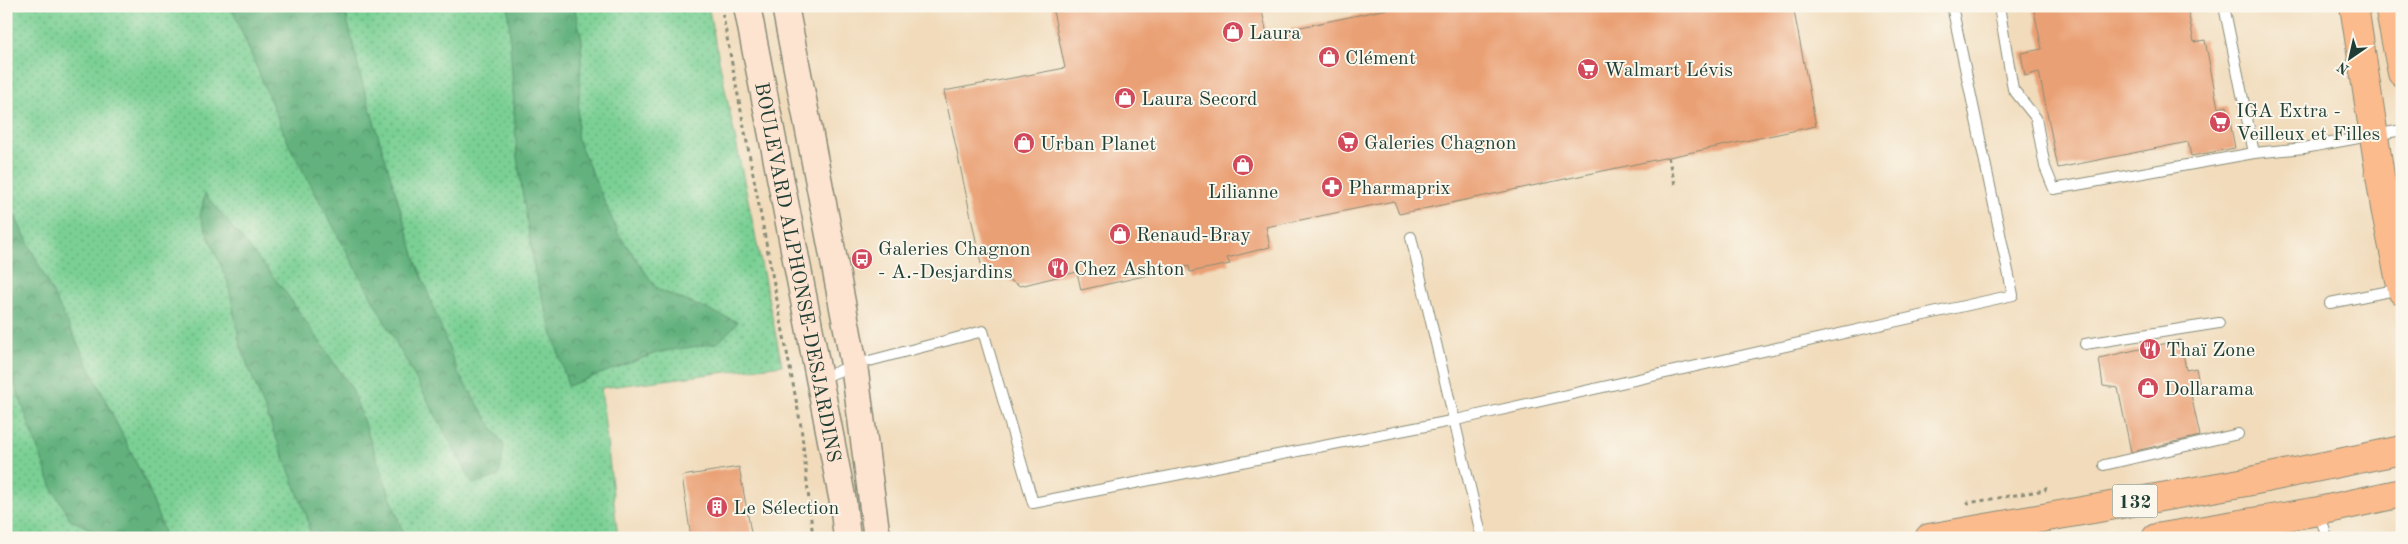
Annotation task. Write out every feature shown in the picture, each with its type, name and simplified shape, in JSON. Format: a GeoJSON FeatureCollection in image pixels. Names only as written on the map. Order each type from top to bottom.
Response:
{"type":"FeatureCollection","features":[{"type":"Feature","properties":{"kind":"main road","name":"BOULEVARD ALPHONSE-DESJARDINS"},"geometry":{"type":"LineString","coordinates":[[746,6],[843,502],[846,538]]}},
{"type":"Feature","properties":{"kind":"main road","name":"BOULEVARD ALPHONSE-DESJARDINS"},"geometry":{"type":"LineString","coordinates":[[785,6],[854,365],[877,538]]}},
{"type":"Feature","properties":{"kind":"main road"},"geometry":{"type":"LineString","coordinates":[[2354,6],[2385,208],[2402,290]]}},
{"type":"Feature","properties":{"kind":"main road"},"geometry":{"type":"LineString","coordinates":[[2389,6],[2402,73]]}},
{"type":"Feature","properties":{"kind":"main road","name":"132"},"geometry":{"type":"LineString","coordinates":[[1929,538],[2246,482],[2402,450]]}},
{"type":"Feature","properties":{"kind":"main road","name":"132"},"geometry":{"type":"LineString","coordinates":[[2156,538],[2319,511],[2402,493]]}},
{"type":"Feature","properties":{"kind":"lane"},"geometry":{"type":"LineString","coordinates":[[819,379],[854,365],[983,331],[1033,503],[1456,420],[2013,295],[1952,6]]}},
{"type":"Feature","properties":{"kind":"lane"},"geometry":{"type":"LineString","coordinates":[[1999,6],[2014,89],[2036,118],[2045,167],[2054,189],[2254,153],[2304,148],[2402,130]]}},
{"type":"Feature","properties":{"kind":"lane"},"geometry":{"type":"LineString","coordinates":[[2224,6],[2254,153]]}},
{"type":"Feature","properties":{"kind":"lane"},"geometry":{"type":"LineString","coordinates":[[1411,237],[1456,420],[1482,538]]}},
{"type":"Feature","properties":{"kind":"lane"},"geometry":{"type":"LineString","coordinates":[[2330,303],[2402,290]]}},
{"type":"Feature","properties":{"kind":"lane"},"geometry":{"type":"LineString","coordinates":[[2085,344],[2219,322]]}},
{"type":"Feature","properties":{"kind":"lane"},"geometry":{"type":"LineString","coordinates":[[2104,465],[2238,434]]}},
{"type":"Feature","properties":{"kind":"lane"},"geometry":{"type":"LineString","coordinates":[[2319,511],[2327,538]]}},
{"type":"Feature","properties":{"kind":"path"},"geometry":{"type":"LineString","coordinates":[[721,6],[802,426],[813,538]]}},
{"type":"Feature","properties":{"kind":"path"},"geometry":{"type":"LineString","coordinates":[[1668,157],[1675,184]]}},
{"type":"Feature","properties":{"kind":"path"},"geometry":{"type":"LineString","coordinates":[[1967,500],[1968,503],[2045,490],[2046,487]]}},
{"type":"Feature","properties":{"kind":"green space"},"geometry":{"type":"Polygon","coordinates":[[[6,6],[708,6],[782,365],[601,388],[618,538],[6,538],[6,6]]]}},
{"type":"Feature","properties":{"kind":"green space"},"geometry":{"type":"Polygon","coordinates":[[[231,6],[344,6],[361,78],[416,261],[458,373],[504,446],[499,476],[473,484],[289,145],[231,6]]]}},
{"type":"Feature","properties":{"kind":"green space"},"geometry":{"type":"Polygon","coordinates":[[[508,6],[574,6],[582,40],[577,138],[618,233],[657,289],[738,322],[718,343],[659,352],[568,386],[535,273],[517,157],[508,6]]]}},
{"type":"Feature","properties":{"kind":"green space"},"geometry":{"type":"Polygon","coordinates":[[[205,194],[284,290],[352,389],[405,538],[311,538],[307,517],[241,348],[228,283],[200,216],[205,194]]]}},
{"type":"Feature","properties":{"kind":"green space"},"geometry":{"type":"Polygon","coordinates":[[[6,198],[147,485],[166,538],[110,538],[71,520],[52,488],[6,360],[6,198]]]}},
{"type":"Feature","properties":{"kind":"building","name":"Galeries Chagnon"},"geometry":{"type":"Polygon","coordinates":[[[1052,6],[1261,6],[1267,34],[1402,6],[1793,6],[1816,126],[1399,214],[1394,201],[1266,227],[1270,247],[1227,258],[1230,264],[1190,272],[1189,266],[1081,290],[1077,272],[1020,286],[981,264],[944,91],[1065,68],[1052,6]]]}},
{"type":"Feature","properties":{"kind":"building"},"geometry":{"type":"Polygon","coordinates":[[[2033,6],[2187,6],[2194,42],[2205,40],[2218,108],[2227,106],[2235,148],[2191,156],[2188,142],[2058,168],[2039,72],[2025,76],[2021,53],[2042,49],[2033,6]]]}},
{"type":"Feature","properties":{"kind":"building"},"geometry":{"type":"Polygon","coordinates":[[[2181,340],[2186,370],[2196,368],[2200,388],[2190,390],[2200,436],[2131,452],[2118,388],[2103,386],[2099,358],[2181,340]]]}},
{"type":"Feature","properties":{"kind":"building","name":"Le Sélection"},"geometry":{"type":"Polygon","coordinates":[[[739,467],[752,538],[691,538],[682,476],[739,467]]]}},
{"type":"Feature","properties":{"kind":"place","name":"Laura"},"geometry":{"type":"Point","coordinates":[1233,32]}},
{"type":"Feature","properties":{"kind":"place","name":"Clément"},"geometry":{"type":"Point","coordinates":[1329,57]}},
{"type":"Feature","properties":{"kind":"place","name":"Walmart Lévis"},"geometry":{"type":"Point","coordinates":[1588,69]}},
{"type":"Feature","properties":{"kind":"place","name":"Laura Secord"},"geometry":{"type":"Point","coordinates":[1125,98]}},
{"type":"Feature","properties":{"kind":"place","name":"IGA Extra - Veilleux et Filles"},"geometry":{"type":"Point","coordinates":[2220,122]}},
{"type":"Feature","properties":{"kind":"place","name":"Galeries Chagnon"},"geometry":{"type":"Point","coordinates":[1348,142]}},
{"type":"Feature","properties":{"kind":"place","name":"Urban Planet"},"geometry":{"type":"Point","coordinates":[1024,143]}},
{"type":"Feature","properties":{"kind":"place","name":"Lilianne"},"geometry":{"type":"Point","coordinates":[1243,165]}},
{"type":"Feature","properties":{"kind":"place","name":"Pharmaprix"},"geometry":{"type":"Point","coordinates":[1332,187]}},
{"type":"Feature","properties":{"kind":"place","name":"Renaud-Bray"},"geometry":{"type":"Point","coordinates":[1120,234]}},
{"type":"Feature","properties":{"kind":"place","name":"Galeries Chagnon - A.-Desjardins"},"geometry":{"type":"Point","coordinates":[862,259]}},
{"type":"Feature","properties":{"kind":"place","name":"Chez Ashton"},"geometry":{"type":"Point","coordinates":[1058,268]}},
{"type":"Feature","properties":{"kind":"place","name":"Thaï Zone"},"geometry":{"type":"Point","coordinates":[2150,349]}},
{"type":"Feature","properties":{"kind":"place","name":"Dollarama"},"geometry":{"type":"Point","coordinates":[2148,388]}},
{"type":"Feature","properties":{"kind":"place","name":"Le Sélection"},"geometry":{"type":"Point","coordinates":[717,507]}}]}
